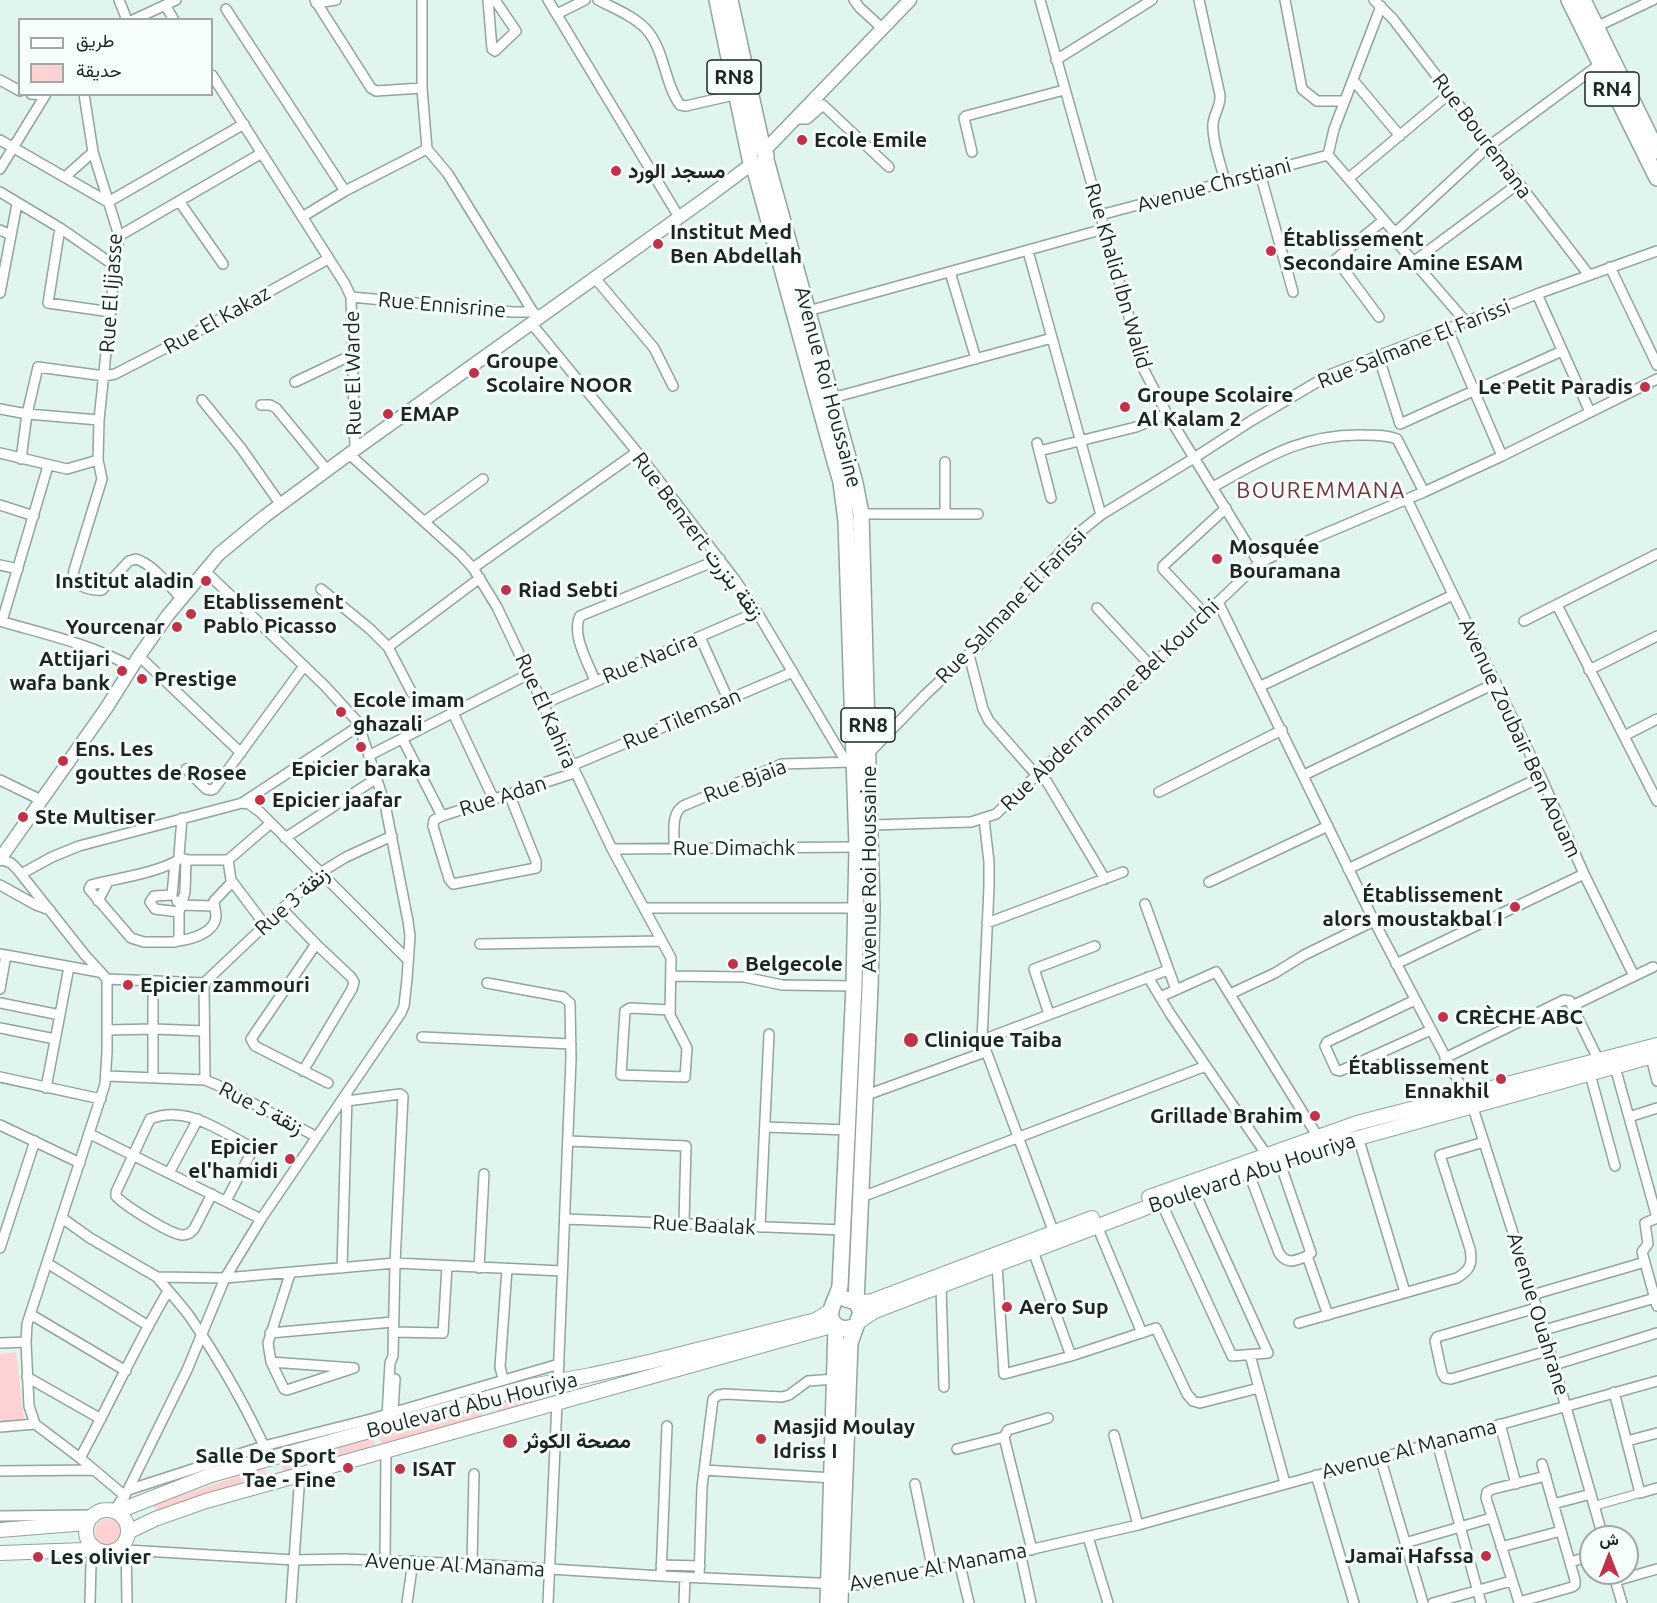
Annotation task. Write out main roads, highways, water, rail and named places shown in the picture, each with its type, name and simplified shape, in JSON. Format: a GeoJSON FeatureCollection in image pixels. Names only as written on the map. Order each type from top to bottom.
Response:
{"type":"FeatureCollection","features":[{"type":"Feature","properties":{"kind":"main road","name":"Avenue Roi Houssaine"},"geometry":{"type":"LineString","coordinates":[[717,0],[738,94],[808,311],[855,483],[861,513],[854,986],[840,1286],[834,1316]]}},
{"type":"Feature","properties":{"kind":"main road","name":"Avenue Roi Houssaine"},"geometry":{"type":"LineString","coordinates":[[730,0],[758,157],[844,501],[857,759],[871,825],[870,987],[856,1303]]}},
{"type":"Feature","properties":{"kind":"main road","name":"RN4"},"geometry":{"type":"LineString","coordinates":[[1569,0],[1657,178]]}},
{"type":"Feature","properties":{"kind":"main road","name":"RN4"},"geometry":{"type":"LineString","coordinates":[[1583,0],[1657,151]]}},
{"type":"Feature","properties":{"kind":"main road","name":"Boulevard Abu Houriya"},"geometry":{"type":"LineString","coordinates":[[1513,1089],[1599,1061],[1655,1052]]}},
{"type":"Feature","properties":{"kind":"main road","name":"Boulevard Abu Houriya"},"geometry":{"type":"LineString","coordinates":[[857,1324],[875,1311],[1161,1202],[1279,1160],[1358,1137],[1468,1100],[1590,1074],[1655,1052]]}},
{"type":"Feature","properties":{"kind":"main road","name":"Boulevard Abu Houriya"},"geometry":{"type":"LineString","coordinates":[[856,1303],[872,1301],[1266,1154],[1395,1111],[1468,1100]]}},
{"type":"Feature","properties":{"kind":"main road"},"geometry":{"type":"LineString","coordinates":[[856,1303],[843,1299],[834,1316],[846,1329],[857,1324]]}},
{"type":"Feature","properties":{"kind":"main road","name":"RN8"},"geometry":{"type":"LineString","coordinates":[[828,1603],[835,1586],[850,1343],[861,1312],[856,1303]]}},
{"type":"Feature","properties":{"kind":"main road","name":"Boulevard Abu Houriya"},"geometry":{"type":"LineString","coordinates":[[115,1512],[267,1452],[392,1419],[531,1386],[653,1361],[834,1316]]}},
{"type":"Feature","properties":{"kind":"main road","name":"Boulevard Abu Houriya"},"geometry":{"type":"LineString","coordinates":[[127,1540],[155,1519],[187,1507],[557,1403],[834,1316]]}},
{"type":"Feature","properties":{"kind":"main road","name":"RN8"},"geometry":{"type":"LineString","coordinates":[[834,1316],[835,1586],[840,1603]]}},
{"type":"Feature","properties":{"kind":"main road"},"geometry":{"type":"LineString","coordinates":[[0,1530],[90,1519],[104,1510],[115,1512],[125,1520],[127,1540],[120,1548],[106,1552],[95,1549],[0,1553]]}},
{"type":"Feature","properties":{"kind":"main road"},"geometry":{"type":"LineString","coordinates":[[90,1519],[87,1538],[95,1549]]}},
{"type":"Feature","properties":{"kind":"place","name":"Ecole Emile"},"geometry":{"type":"Point","coordinates":[802,140]}},
{"type":"Feature","properties":{"kind":"place","name":"مسجد الورد"},"geometry":{"type":"Point","coordinates":[616,171]}},
{"type":"Feature","properties":{"kind":"place","name":"Institut Med Ben Abdellah"},"geometry":{"type":"Point","coordinates":[658,244]}},
{"type":"Feature","properties":{"kind":"place","name":"Établissement Secondaire Amine ESAM"},"geometry":{"type":"Point","coordinates":[1271,251]}},
{"type":"Feature","properties":{"kind":"place","name":"Groupe Scolaire NOOR"},"geometry":{"type":"Point","coordinates":[474,373]}},
{"type":"Feature","properties":{"kind":"place","name":"Le Petit Paradis"},"geometry":{"type":"Point","coordinates":[1645,387]}},
{"type":"Feature","properties":{"kind":"place","name":"Groupe Scolaire Al Kalam 2"},"geometry":{"type":"Point","coordinates":[1125,407]}},
{"type":"Feature","properties":{"kind":"place","name":"EMAP"},"geometry":{"type":"Point","coordinates":[388,414]}},
{"type":"Feature","properties":{"kind":"place","name":"Mosquée Bouramana"},"geometry":{"type":"Point","coordinates":[1217,559]}},
{"type":"Feature","properties":{"kind":"place","name":"Institut aladin"},"geometry":{"type":"Point","coordinates":[206,581]}},
{"type":"Feature","properties":{"kind":"place","name":"Riad Sebti"},"geometry":{"type":"Point","coordinates":[506,590]}},
{"type":"Feature","properties":{"kind":"place","name":"Etablissement Pablo Picasso"},"geometry":{"type":"Point","coordinates":[191,614]}},
{"type":"Feature","properties":{"kind":"place","name":"Yourcenar"},"geometry":{"type":"Point","coordinates":[177,627]}},
{"type":"Feature","properties":{"kind":"place","name":"Attijari wafa bank"},"geometry":{"type":"Point","coordinates":[122,671]}},
{"type":"Feature","properties":{"kind":"place","name":"Prestige"},"geometry":{"type":"Point","coordinates":[142,679]}},
{"type":"Feature","properties":{"kind":"place","name":"Ecole imam ghazali"},"geometry":{"type":"Point","coordinates":[341,712]}},
{"type":"Feature","properties":{"kind":"place","name":"Epicier baraka"},"geometry":{"type":"Point","coordinates":[361,747]}},
{"type":"Feature","properties":{"kind":"place","name":"Ens. Les gouttes de Rosee"},"geometry":{"type":"Point","coordinates":[63,761]}},
{"type":"Feature","properties":{"kind":"place","name":"Epicier jaafar"},"geometry":{"type":"Point","coordinates":[260,800]}},
{"type":"Feature","properties":{"kind":"place","name":"Ste Multiser"},"geometry":{"type":"Point","coordinates":[23,817]}},
{"type":"Feature","properties":{"kind":"place","name":"Établissement alors moustakbal I"},"geometry":{"type":"Point","coordinates":[1515,907]}},
{"type":"Feature","properties":{"kind":"place","name":"Belgecole"},"geometry":{"type":"Point","coordinates":[733,964]}},
{"type":"Feature","properties":{"kind":"place","name":"Epicier zammouri"},"geometry":{"type":"Point","coordinates":[128,985]}},
{"type":"Feature","properties":{"kind":"place","name":"CRÈCHE ABC"},"geometry":{"type":"Point","coordinates":[1443,1017]}},
{"type":"Feature","properties":{"kind":"place","name":"Clinique Taiba"},"geometry":{"type":"Point","coordinates":[911,1040]}},
{"type":"Feature","properties":{"kind":"place","name":"Établissement Ennakhil"},"geometry":{"type":"Point","coordinates":[1501,1079]}},
{"type":"Feature","properties":{"kind":"place","name":"Grillade Brahim"},"geometry":{"type":"Point","coordinates":[1315,1116]}},
{"type":"Feature","properties":{"kind":"place","name":"Epicier el'hamidi"},"geometry":{"type":"Point","coordinates":[290,1159]}},
{"type":"Feature","properties":{"kind":"place","name":"Aero Sup"},"geometry":{"type":"Point","coordinates":[1007,1307]}},
{"type":"Feature","properties":{"kind":"place","name":"Masjid Moulay Idriss I"},"geometry":{"type":"Point","coordinates":[761,1439]}},
{"type":"Feature","properties":{"kind":"place","name":"مصحة الكوثر"},"geometry":{"type":"Point","coordinates":[510,1441]}},
{"type":"Feature","properties":{"kind":"place","name":"Salle De Sport Tae - Fine"},"geometry":{"type":"Point","coordinates":[348,1468]}},
{"type":"Feature","properties":{"kind":"place","name":"ISAT"},"geometry":{"type":"Point","coordinates":[400,1469]}},
{"type":"Feature","properties":{"kind":"place","name":"Jamaï Hafssa"},"geometry":{"type":"Point","coordinates":[1486,1556]}},
{"type":"Feature","properties":{"kind":"place","name":"Les olivier"},"geometry":{"type":"Point","coordinates":[38,1557]}},
{"type":"Feature","properties":{"kind":"district","name":"BOUREMMANA"},"geometry":{"type":"Point","coordinates":[1321,491]}}]}
